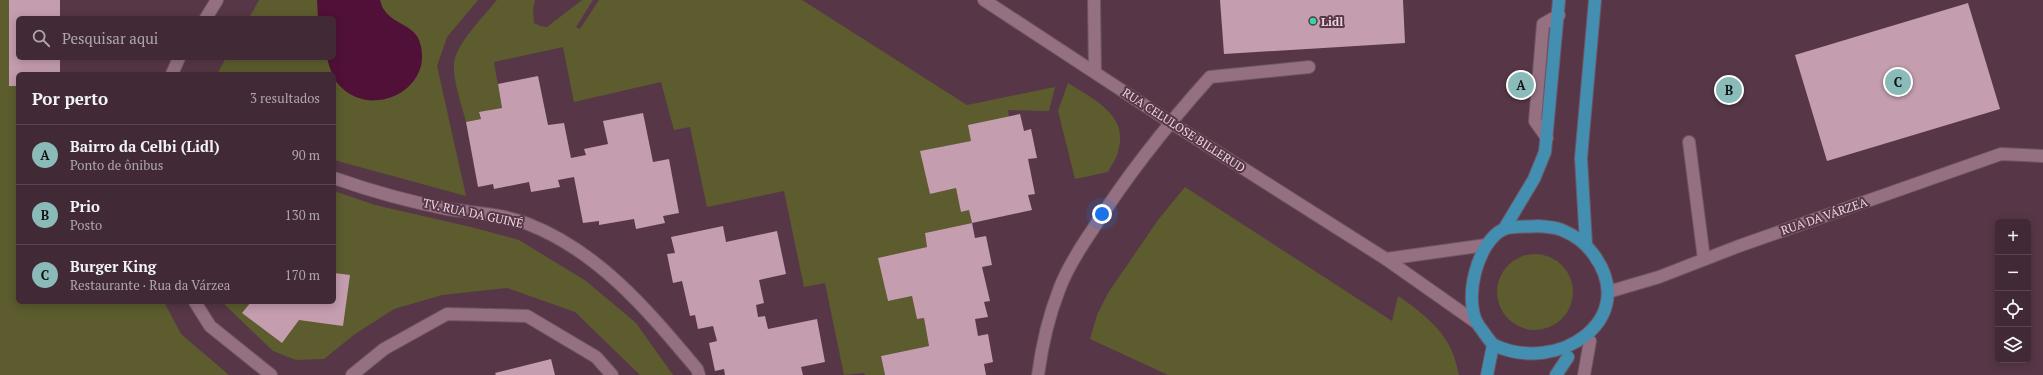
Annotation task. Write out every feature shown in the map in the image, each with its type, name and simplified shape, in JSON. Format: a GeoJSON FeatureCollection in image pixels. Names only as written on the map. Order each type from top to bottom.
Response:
{"type":"FeatureCollection","features":[{"type":"Feature","properties":{"kind":"main road"},"geometry":{"type":"LineString","coordinates":[[1559,0],[1545,152],[1534,179],[1504,229],[1486,245],[1476,270],[1471,297],[1477,323],[1493,345],[1516,358],[1542,363],[1568,357]]}},
{"type":"Feature","properties":{"kind":"main road"},"geometry":{"type":"LineString","coordinates":[[1586,244],[1581,158],[1595,0]]}},
{"type":"Feature","properties":{"kind":"main road"},"geometry":{"type":"LineString","coordinates":[[1504,229],[1538,226],[1564,230],[1586,244],[1602,266],[1608,292],[1604,319],[1590,341],[1568,357],[1556,375]]}},
{"type":"Feature","properties":{"kind":"main road"},"geometry":{"type":"LineString","coordinates":[[1487,375],[1493,345]]}},
{"type":"Feature","properties":{"kind":"street"},"geometry":{"type":"LineString","coordinates":[[207,16],[218,0]]}},
{"type":"Feature","properties":{"kind":"street","name":"RUA CELULOSE BILLERUD"},"geometry":{"type":"LineString","coordinates":[[984,0],[1170,122],[1386,259],[1477,323]]}},
{"type":"Feature","properties":{"kind":"street"},"geometry":{"type":"LineString","coordinates":[[1094,0],[1095,72]]}},
{"type":"Feature","properties":{"kind":"street"},"geometry":{"type":"LineString","coordinates":[[173,72],[178,60]]}},
{"type":"Feature","properties":{"kind":"street"},"geometry":{"type":"LineString","coordinates":[[1038,375],[1043,337],[1059,288],[1074,257],[1108,206],[1170,122],[1210,77],[1309,67]]}},
{"type":"Feature","properties":{"kind":"street"},"geometry":{"type":"LineString","coordinates":[[1689,142],[1704,259]]}},
{"type":"Feature","properties":{"kind":"street","name":"RUA DA VÁRZEA"},"geometry":{"type":"LineString","coordinates":[[1608,292],[1659,277],[1704,259],[2001,154],[2043,156]]}},
{"type":"Feature","properties":{"kind":"street","name":"TV. RUA DA GUINÉ"},"geometry":{"type":"LineString","coordinates":[[336,179],[401,198],[449,209],[487,213],[528,224],[555,238],[602,268],[625,287],[697,369],[699,375]]}},
{"type":"Feature","properties":{"kind":"street"},"geometry":{"type":"LineString","coordinates":[[1386,259],[1486,245]]}},
{"type":"Feature","properties":{"kind":"street"},"geometry":{"type":"LineString","coordinates":[[196,304],[210,326],[271,375]]}},
{"type":"Feature","properties":{"kind":"street"},"geometry":{"type":"LineString","coordinates":[[352,375],[384,349],[447,314],[527,316],[596,357],[612,375]]}},
{"type":"Feature","properties":{"kind":"street"},"geometry":{"type":"LineString","coordinates":[[1584,375],[1590,341]]}},
{"type":"Feature","properties":{"kind":"shaded area"},"geometry":{"type":"Polygon","coordinates":[[[0,0],[9,0],[9,86],[16,86],[16,304],[165,304],[181,334],[229,375],[0,375],[0,0]]]}},
{"type":"Feature","properties":{"kind":"shaded area"},"geometry":{"type":"Polygon","coordinates":[[[259,0],[478,0],[447,37],[437,66],[466,196],[336,161],[336,72],[218,72],[225,60],[336,60],[336,16],[250,16],[259,0]]]}},
{"type":"Feature","properties":{"kind":"shaded area"},"geometry":{"type":"Polygon","coordinates":[[[317,0],[380,0],[383,8],[389,15],[413,31],[419,40],[422,57],[419,73],[410,85],[398,94],[383,100],[368,100],[352,95],[339,85],[336,80],[336,72],[332,72],[328,60],[336,60],[336,16],[318,16],[317,0]]]}},
{"type":"Feature","properties":{"kind":"shaded area"},"geometry":{"type":"Polygon","coordinates":[[[497,0],[535,0],[533,9],[534,23],[547,27],[582,0],[593,0],[576,27],[580,29],[599,0],[802,0],[967,105],[1055,87],[1049,111],[1008,110],[1009,117],[971,141],[921,151],[930,194],[956,188],[962,212],[969,210],[972,223],[925,233],[927,247],[879,258],[888,301],[912,296],[917,319],[924,318],[929,346],[881,356],[885,375],[865,375],[864,373],[844,375],[825,283],[804,287],[784,191],[707,207],[690,127],[674,130],[661,82],[574,102],[563,47],[494,62],[502,108],[479,113],[481,119],[466,122],[455,81],[455,58],[467,36],[497,0]]]}},
{"type":"Feature","properties":{"kind":"shaded area"},"geometry":{"type":"Polygon","coordinates":[[[1068,83],[1098,102],[1114,118],[1119,128],[1120,139],[1118,152],[1108,172],[1075,179],[1058,111],[1068,83]]]}},
{"type":"Feature","properties":{"kind":"shaded area"},"geometry":{"type":"Polygon","coordinates":[[[1185,187],[1392,321],[1398,296],[1430,320],[1438,329],[1451,349],[1456,361],[1459,375],[1168,375],[1090,339],[1097,315],[1108,293],[1158,220],[1185,187]]]}},
{"type":"Feature","properties":{"kind":"shaded area"},"geometry":{"type":"Polygon","coordinates":[[[336,192],[375,205],[471,227],[519,240],[586,281],[636,323],[673,375],[640,375],[575,312],[507,288],[442,295],[394,309],[355,334],[324,359],[296,360],[273,351],[224,304],[336,304],[336,192]]]}},
{"type":"Feature","properties":{"kind":"shaded area"},"geometry":{"type":"Polygon","coordinates":[[[1535,254],[1549,257],[1562,265],[1570,278],[1573,292],[1570,306],[1562,319],[1549,327],[1535,330],[1521,327],[1508,319],[1500,306],[1497,292],[1500,278],[1508,265],[1521,257],[1535,254]]]}},
{"type":"Feature","properties":{"kind":"building"},"geometry":{"type":"Polygon","coordinates":[[[9,0],[60,0],[60,16],[16,16],[16,60],[60,60],[60,72],[16,72],[16,86],[9,86],[9,0]]]}},
{"type":"Feature","properties":{"kind":"building","name":"Lidl"},"geometry":{"type":"Polygon","coordinates":[[[1220,0],[1403,0],[1405,43],[1224,54],[1220,0]]]}},
{"type":"Feature","properties":{"kind":"building"},"geometry":{"type":"Polygon","coordinates":[[[1968,3],[2000,109],[1827,161],[1795,55],[1968,3]]]}},
{"type":"Feature","properties":{"kind":"building"},"geometry":{"type":"Polygon","coordinates":[[[538,76],[548,125],[564,123],[571,158],[586,155],[584,149],[608,144],[603,121],[643,113],[653,162],[669,159],[679,213],[663,216],[665,223],[636,229],[634,219],[599,225],[599,221],[583,223],[574,177],[558,180],[560,187],[531,192],[529,182],[494,189],[493,184],[478,187],[466,122],[481,119],[479,112],[502,108],[498,84],[538,76]]]}},
{"type":"Feature","properties":{"kind":"building"},"geometry":{"type":"Polygon","coordinates":[[[1020,114],[1024,131],[1031,129],[1037,158],[1028,159],[1035,194],[1028,195],[1032,210],[972,223],[969,210],[961,212],[956,188],[930,194],[920,151],[971,141],[968,125],[1020,114]]]}},
{"type":"Feature","properties":{"kind":"building"},"geometry":{"type":"Polygon","coordinates":[[[972,223],[975,238],[986,236],[992,265],[982,267],[990,301],[984,302],[988,317],[975,319],[978,336],[988,334],[993,362],[984,364],[986,375],[885,375],[881,356],[929,346],[924,318],[917,319],[912,296],[888,301],[878,258],[927,247],[925,233],[972,223]]]}},
{"type":"Feature","properties":{"kind":"building"},"geometry":{"type":"Polygon","coordinates":[[[723,226],[726,242],[777,231],[786,274],[759,280],[764,303],[756,305],[758,317],[765,316],[768,329],[817,319],[825,362],[801,367],[803,375],[725,375],[724,369],[715,371],[709,343],[717,341],[713,326],[698,329],[695,315],[690,316],[682,281],[673,283],[667,254],[675,253],[671,237],[723,226]]]}},
{"type":"Feature","properties":{"kind":"building"},"geometry":{"type":"Polygon","coordinates":[[[336,273],[350,275],[343,326],[299,320],[282,343],[242,313],[249,304],[336,304],[336,273]]]}},
{"type":"Feature","properties":{"kind":"building"},"geometry":{"type":"Polygon","coordinates":[[[551,359],[555,375],[496,375],[495,373],[551,359]]]}},
{"type":"Feature","properties":{"kind":"place","name":"Lidl"},"geometry":{"type":"Point","coordinates":[1313,21]}},
{"type":"Feature","properties":{"kind":"place","name":"Burger King"},"geometry":{"type":"Point","coordinates":[1898,82]}},
{"type":"Feature","properties":{"kind":"place","name":"Bairro da Celbi (Lidl)"},"geometry":{"type":"Point","coordinates":[1521,85]}},
{"type":"Feature","properties":{"kind":"place","name":"Prio"},"geometry":{"type":"Point","coordinates":[1729,90]}}]}
